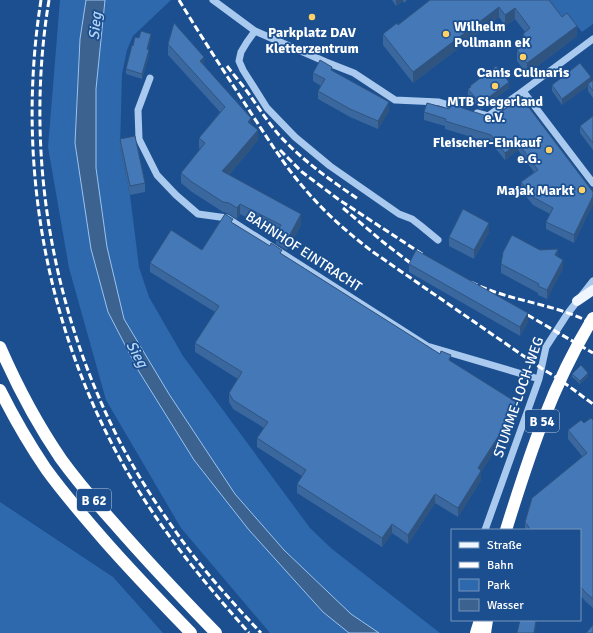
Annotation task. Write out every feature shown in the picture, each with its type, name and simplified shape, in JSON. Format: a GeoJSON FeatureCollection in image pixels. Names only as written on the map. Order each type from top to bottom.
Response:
{"type":"FeatureCollection","features":[{"type":"Feature","properties":{"kind":"highway","name":"B 54"},"geometry":{"type":"LineString","coordinates":[[506,529],[521,481],[549,403],[581,338],[593,318]]}},
{"type":"Feature","properties":{"kind":"highway","name":"B 62"},"geometry":{"type":"LineString","coordinates":[[0,347],[24,398],[42,429],[70,471],[88,494],[133,545],[216,633]]}},
{"type":"Feature","properties":{"kind":"highway","name":"B 62"},"geometry":{"type":"LineString","coordinates":[[0,390],[26,439],[70,500],[143,584],[191,633]]}},
{"type":"Feature","properties":{"kind":"highway"},"geometry":{"type":"LineString","coordinates":[[476,633],[480,621]]}},
{"type":"Feature","properties":{"kind":"highway"},"geometry":{"type":"LineString","coordinates":[[486,633],[487,621]]}},
{"type":"Feature","properties":{"kind":"main road"},"geometry":{"type":"LineString","coordinates":[[577,301],[593,290]]}},
{"type":"Feature","properties":{"kind":"street"},"geometry":{"type":"LineString","coordinates":[[213,0],[255,31],[354,73],[395,100],[439,102],[488,116],[593,39]]}},
{"type":"Feature","properties":{"kind":"street"},"geometry":{"type":"LineString","coordinates":[[255,31],[241,52],[240,61],[243,70],[267,108],[295,137],[330,166],[399,214],[412,219],[438,240]]}},
{"type":"Feature","properties":{"kind":"street","name":"BAHNHOF EINTRACHT"},"geometry":{"type":"LineString","coordinates":[[150,78],[138,110],[139,139],[157,175],[176,195],[198,214],[227,218],[427,346],[539,379]]}},
{"type":"Feature","properties":{"kind":"street"},"geometry":{"type":"LineString","coordinates":[[523,91],[593,183]]}},
{"type":"Feature","properties":{"kind":"street","name":"STUMME-LOCH-WEG"},"geometry":{"type":"LineString","coordinates":[[485,529],[539,379],[546,346],[577,301],[593,282]]}},
{"type":"Feature","properties":{"kind":"street"},"geometry":{"type":"LineString","coordinates":[[475,621],[480,633]]}},
{"type":"Feature","properties":{"kind":"green space"},"geometry":{"type":"Polygon","coordinates":[[[60,0],[86,0],[80,39],[75,143],[91,249],[108,312],[138,370],[194,460],[249,530],[323,612],[349,633],[270,633],[181,528],[106,400],[69,268],[48,147],[60,0]]]}},
{"type":"Feature","properties":{"kind":"green space"},"geometry":{"type":"Polygon","coordinates":[[[105,0],[171,0],[133,36],[127,50],[122,74],[120,148],[130,195],[139,267],[149,297],[183,356],[310,528],[332,549],[440,633],[379,633],[351,614],[284,550],[235,494],[169,394],[124,319],[107,247],[96,168],[96,89],[105,0]]]}},
{"type":"Feature","properties":{"kind":"green space"},"geometry":{"type":"Polygon","coordinates":[[[547,0],[593,0],[593,24],[582,32],[576,25],[571,29],[547,0]]]}},
{"type":"Feature","properties":{"kind":"green space"},"geometry":{"type":"Polygon","coordinates":[[[0,502],[113,577],[163,633],[0,633],[0,502]]]}},
{"type":"Feature","properties":{"kind":"water","name":"Sieg"},"geometry":{"type":"Polygon","coordinates":[[[86,0],[105,0],[96,89],[96,168],[107,247],[124,319],[169,394],[235,494],[284,550],[351,614],[379,633],[349,633],[323,612],[249,530],[194,460],[138,370],[108,312],[91,249],[75,143],[80,39],[86,0]]]}},
{"type":"Feature","properties":{"kind":"building"},"geometry":{"type":"Polygon","coordinates":[[[430,0],[549,0],[562,17],[567,13],[577,26],[527,63],[517,50],[529,42],[523,34],[530,28],[515,8],[505,15],[499,7],[413,72],[383,34],[397,23],[398,25],[430,0]]]}},
{"type":"Feature","properties":{"kind":"building"},"geometry":{"type":"Polygon","coordinates":[[[174,23],[204,57],[200,61],[251,118],[248,122],[258,130],[222,171],[301,214],[287,240],[276,233],[281,225],[240,204],[237,208],[229,203],[223,202],[181,173],[205,143],[199,138],[225,107],[168,44],[174,23]]]}},
{"type":"Feature","properties":{"kind":"building"},"geometry":{"type":"Polygon","coordinates":[[[141,31],[151,34],[147,49],[149,50],[142,74],[126,69],[135,37],[139,38],[141,31]]]}},
{"type":"Feature","properties":{"kind":"building"},"geometry":{"type":"Polygon","coordinates":[[[320,60],[332,67],[331,70],[389,102],[378,121],[350,109],[318,91],[325,79],[313,73],[320,60]]]}},
{"type":"Feature","properties":{"kind":"building"},"geometry":{"type":"Polygon","coordinates":[[[580,63],[591,77],[562,99],[552,85],[580,63]]]}},
{"type":"Feature","properties":{"kind":"building"},"geometry":{"type":"Polygon","coordinates":[[[496,66],[509,82],[481,103],[468,89],[496,66]]]}},
{"type":"Feature","properties":{"kind":"building"},"geometry":{"type":"Polygon","coordinates":[[[593,80],[593,91],[588,84],[593,80]]]}},
{"type":"Feature","properties":{"kind":"building"},"geometry":{"type":"Polygon","coordinates":[[[521,97],[593,192],[593,196],[574,235],[546,222],[553,208],[533,197],[521,182],[538,170],[518,143],[505,153],[491,135],[445,121],[446,119],[424,112],[427,103],[449,109],[450,104],[493,118],[521,97]]]}},
{"type":"Feature","properties":{"kind":"building"},"geometry":{"type":"Polygon","coordinates":[[[593,116],[593,143],[580,126],[593,116]]]}},
{"type":"Feature","properties":{"kind":"building"},"geometry":{"type":"Polygon","coordinates":[[[135,136],[145,183],[130,186],[120,139],[135,136]]]}},
{"type":"Feature","properties":{"kind":"building"},"geometry":{"type":"Polygon","coordinates":[[[463,209],[489,223],[474,250],[449,237],[463,209]]]}},
{"type":"Feature","properties":{"kind":"building"},"geometry":{"type":"Polygon","coordinates":[[[225,214],[233,219],[231,222],[270,246],[271,243],[282,250],[280,253],[440,354],[441,351],[451,355],[449,360],[519,404],[478,468],[481,471],[458,508],[435,494],[408,535],[392,524],[382,538],[297,484],[306,470],[257,438],[268,422],[233,400],[229,393],[242,372],[195,343],[219,306],[150,263],[171,230],[202,250],[225,214]]]}},
{"type":"Feature","properties":{"kind":"building"},"geometry":{"type":"Polygon","coordinates":[[[512,235],[540,250],[558,249],[555,255],[563,260],[547,290],[538,286],[539,284],[501,264],[503,252],[512,235]]]}},
{"type":"Feature","properties":{"kind":"building"},"geometry":{"type":"Polygon","coordinates":[[[416,250],[528,313],[520,327],[409,264],[416,250]]]}},
{"type":"Feature","properties":{"kind":"building"},"geometry":{"type":"Polygon","coordinates":[[[581,365],[588,373],[580,381],[572,374],[581,365]]]}},
{"type":"Feature","properties":{"kind":"building"},"geometry":{"type":"Polygon","coordinates":[[[591,418],[593,420],[593,599],[581,587],[581,529],[530,529],[525,522],[532,498],[587,453],[568,430],[581,420],[584,423],[591,418]]]}},
{"type":"Feature","properties":{"kind":"building"},"geometry":{"type":"Polygon","coordinates":[[[520,621],[536,621],[534,633],[517,633],[520,621]]]}},
{"type":"Feature","properties":{"kind":"building"},"geometry":{"type":"Polygon","coordinates":[[[593,625],[593,633],[586,633],[593,625]]]}},
{"type":"Feature","properties":{"kind":"railway"},"geometry":{"type":"LineString","coordinates":[[41,0],[34,64],[32,128],[36,192],[46,256],[62,318],[82,379],[109,437],[152,512],[192,566],[249,633]]}},
{"type":"Feature","properties":{"kind":"railway"},"geometry":{"type":"LineString","coordinates":[[49,0],[42,57],[40,114],[42,172],[50,229],[61,285],[77,340],[97,394],[134,468],[169,521],[206,571],[261,633]]}},
{"type":"Feature","properties":{"kind":"railway"},"geometry":{"type":"LineString","coordinates":[[179,0],[276,152],[312,197],[328,214],[345,230],[373,252],[559,379],[593,404]]}},
{"type":"Feature","properties":{"kind":"railway"},"geometry":{"type":"LineString","coordinates":[[227,66],[279,135],[297,153],[358,199]]}},
{"type":"Feature","properties":{"kind":"railway"},"geometry":{"type":"LineString","coordinates":[[280,150],[302,172],[338,199],[425,256]]}},
{"type":"Feature","properties":{"kind":"railway"},"geometry":{"type":"LineString","coordinates":[[343,208],[413,265]]}},
{"type":"Feature","properties":{"kind":"railway"},"geometry":{"type":"LineString","coordinates":[[471,282],[501,294],[563,311],[593,324]]}},
{"type":"Feature","properties":{"kind":"railway"},"geometry":{"type":"LineString","coordinates":[[519,310],[593,353]]}},
{"type":"Feature","properties":{"kind":"place","name":"Parkplatz DAV Kletterzentrum"},"geometry":{"type":"Point","coordinates":[312,17]}},
{"type":"Feature","properties":{"kind":"place","name":"Wilhelm Pollmann eK"},"geometry":{"type":"Point","coordinates":[446,34]}},
{"type":"Feature","properties":{"kind":"place","name":"Canis Culinaris"},"geometry":{"type":"Point","coordinates":[523,57]}},
{"type":"Feature","properties":{"kind":"place","name":"MTB Siegerland e.V."},"geometry":{"type":"Point","coordinates":[495,86]}},
{"type":"Feature","properties":{"kind":"place","name":"Fleischer-Einkauf e.G."},"geometry":{"type":"Point","coordinates":[549,150]}},
{"type":"Feature","properties":{"kind":"place","name":"Majak Markt"},"geometry":{"type":"Point","coordinates":[582,190]}}]}
